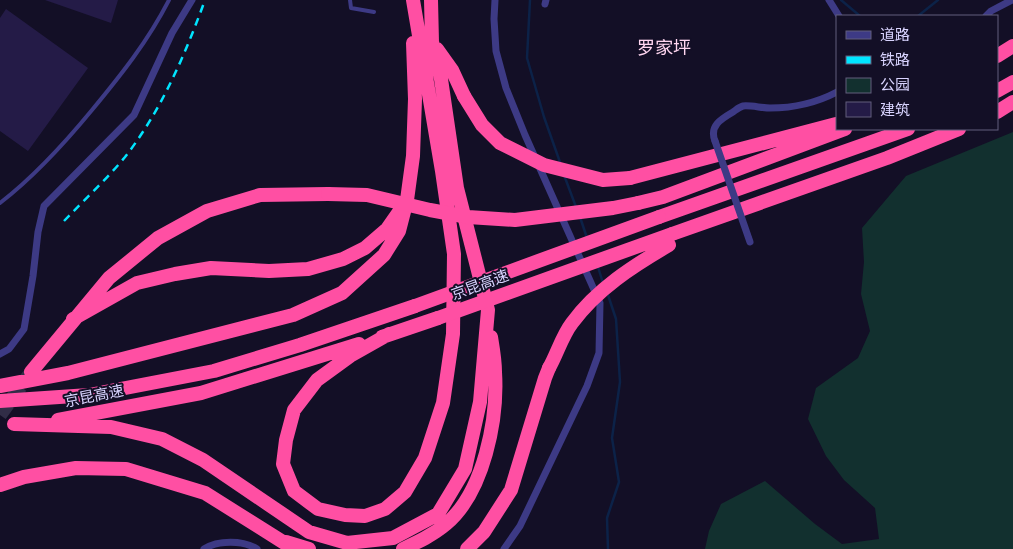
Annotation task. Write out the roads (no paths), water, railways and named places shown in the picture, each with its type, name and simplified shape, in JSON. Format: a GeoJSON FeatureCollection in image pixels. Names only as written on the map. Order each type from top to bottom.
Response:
{"type":"FeatureCollection","features":[{"type":"Feature","properties":{"kind":"highway"},"geometry":{"type":"LineString","coordinates":[[0,386],[68,373],[293,315],[342,293],[384,255],[399,231],[408,200],[413,156],[415,99],[412,0]]}},
{"type":"Feature","properties":{"kind":"highway"},"geometry":{"type":"LineString","coordinates":[[389,334],[350,356],[317,380],[294,410],[286,440],[283,464],[294,491],[318,509],[345,515],[365,516],[385,509],[405,492],[425,458],[443,402],[453,334],[454,254],[442,171],[412,0]]}},
{"type":"Feature","properties":{"kind":"highway"},"geometry":{"type":"LineString","coordinates":[[403,549],[421,541],[447,523],[468,497],[483,466],[493,421],[496,372],[488,310],[458,188],[441,79],[432,42],[431,0]]}},
{"type":"Feature","properties":{"kind":"highway"},"geometry":{"type":"LineString","coordinates":[[432,42],[452,70],[464,96],[482,125],[500,143],[544,165],[603,180],[630,178],[836,124]]}},
{"type":"Feature","properties":{"kind":"highway"},"geometry":{"type":"LineString","coordinates":[[998,55],[1013,46]]}},
{"type":"Feature","properties":{"kind":"highway"},"geometry":{"type":"LineString","coordinates":[[998,90],[1013,82]]}},
{"type":"Feature","properties":{"kind":"highway"},"geometry":{"type":"LineString","coordinates":[[998,111],[1013,102]]}},
{"type":"Feature","properties":{"kind":"highway"},"geometry":{"type":"LineString","coordinates":[[30,372],[109,278],[158,238],[207,211],[260,195],[367,195],[468,217],[516,220],[575,214],[663,197],[842,130]]}},
{"type":"Feature","properties":{"kind":"highway","name":"京昆高速"},"geometry":{"type":"LineString","coordinates":[[0,401],[89,395],[214,371],[300,345],[415,306],[905,130]]}},
{"type":"Feature","properties":{"kind":"highway","name":"京昆高速"},"geometry":{"type":"LineString","coordinates":[[7,425],[54,421],[201,393],[327,355],[670,240],[714,220],[887,158],[957,130]]}},
{"type":"Feature","properties":{"kind":"highway"},"geometry":{"type":"LineString","coordinates":[[73,319],[137,283],[175,274],[211,268],[308,269],[343,259],[365,248],[387,229],[408,200]]}},
{"type":"Feature","properties":{"kind":"highway"},"geometry":{"type":"LineString","coordinates":[[467,549],[484,532],[511,490],[545,378],[571,324],[598,294],[670,240]]}},
{"type":"Feature","properties":{"kind":"highway"},"geometry":{"type":"LineString","coordinates":[[7,425],[111,427],[162,439],[203,460],[309,532],[347,542],[393,538],[438,514],[465,469],[480,402],[488,310]]}},
{"type":"Feature","properties":{"kind":"highway"},"geometry":{"type":"LineString","coordinates":[[0,485],[24,477],[76,468],[126,469],[205,493],[294,549]]}},
{"type":"Feature","properties":{"kind":"highway"},"geometry":{"type":"LineString","coordinates":[[274,538],[309,549]]}},
{"type":"Feature","properties":{"kind":"street"},"geometry":{"type":"LineString","coordinates":[[0,354],[8,349],[24,329],[38,232],[44,206],[134,115],[172,32],[192,0]]}},
{"type":"Feature","properties":{"kind":"street"},"geometry":{"type":"LineString","coordinates":[[495,0],[496,51],[506,88],[600,303],[599,353],[587,386],[526,515],[514,537],[504,549]]}},
{"type":"Feature","properties":{"kind":"street"},"geometry":{"type":"LineString","coordinates":[[829,0],[838,15]]}},
{"type":"Feature","properties":{"kind":"street"},"geometry":{"type":"LineString","coordinates":[[987,15],[1012,0]]}},
{"type":"Feature","properties":{"kind":"street"},"geometry":{"type":"LineString","coordinates":[[750,242],[715,141],[714,130],[717,123],[723,117],[744,106],[768,108],[793,107],[820,100],[836,92]]}},
{"type":"Feature","properties":{"kind":"street"},"geometry":{"type":"LineString","coordinates":[[204,549],[230,542],[251,546],[256,549]]}},
{"type":"Feature","properties":{"kind":"lane"},"geometry":{"type":"LineString","coordinates":[[0,203],[38,171],[77,129],[134,58],[169,0]]}},
{"type":"Feature","properties":{"kind":"lane"},"geometry":{"type":"LineString","coordinates":[[350,0],[351,8],[374,12]]}},
{"type":"Feature","properties":{"kind":"waterway"},"geometry":{"type":"LineString","coordinates":[[530,0],[527,58],[544,117],[561,165]]}},
{"type":"Feature","properties":{"kind":"waterway"},"geometry":{"type":"LineString","coordinates":[[841,0],[859,15]]}},
{"type":"Feature","properties":{"kind":"waterway"},"geometry":{"type":"LineString","coordinates":[[919,15],[938,0]]}},
{"type":"Feature","properties":{"kind":"waterway"},"geometry":{"type":"LineString","coordinates":[[564,175],[576,207]]}},
{"type":"Feature","properties":{"kind":"waterway"},"geometry":{"type":"LineString","coordinates":[[580,217],[587,238]]}},
{"type":"Feature","properties":{"kind":"waterway"},"geometry":{"type":"LineString","coordinates":[[598,267],[603,283]]}},
{"type":"Feature","properties":{"kind":"waterway"},"geometry":{"type":"LineString","coordinates":[[607,292],[616,319],[620,382],[612,438],[619,482],[607,518],[608,549]]}},
{"type":"Feature","properties":{"kind":"tunnel"},"geometry":{"type":"LineString","coordinates":[[0,415],[29,375]]}},
{"type":"Feature","properties":{"kind":"railway"},"geometry":{"type":"LineString","coordinates":[[64,221],[125,157],[150,121],[171,82],[205,0]]}},
{"type":"Feature","properties":{"kind":"district","name":"罗家坪"},"geometry":{"type":"Point","coordinates":[664,48]}}]}
